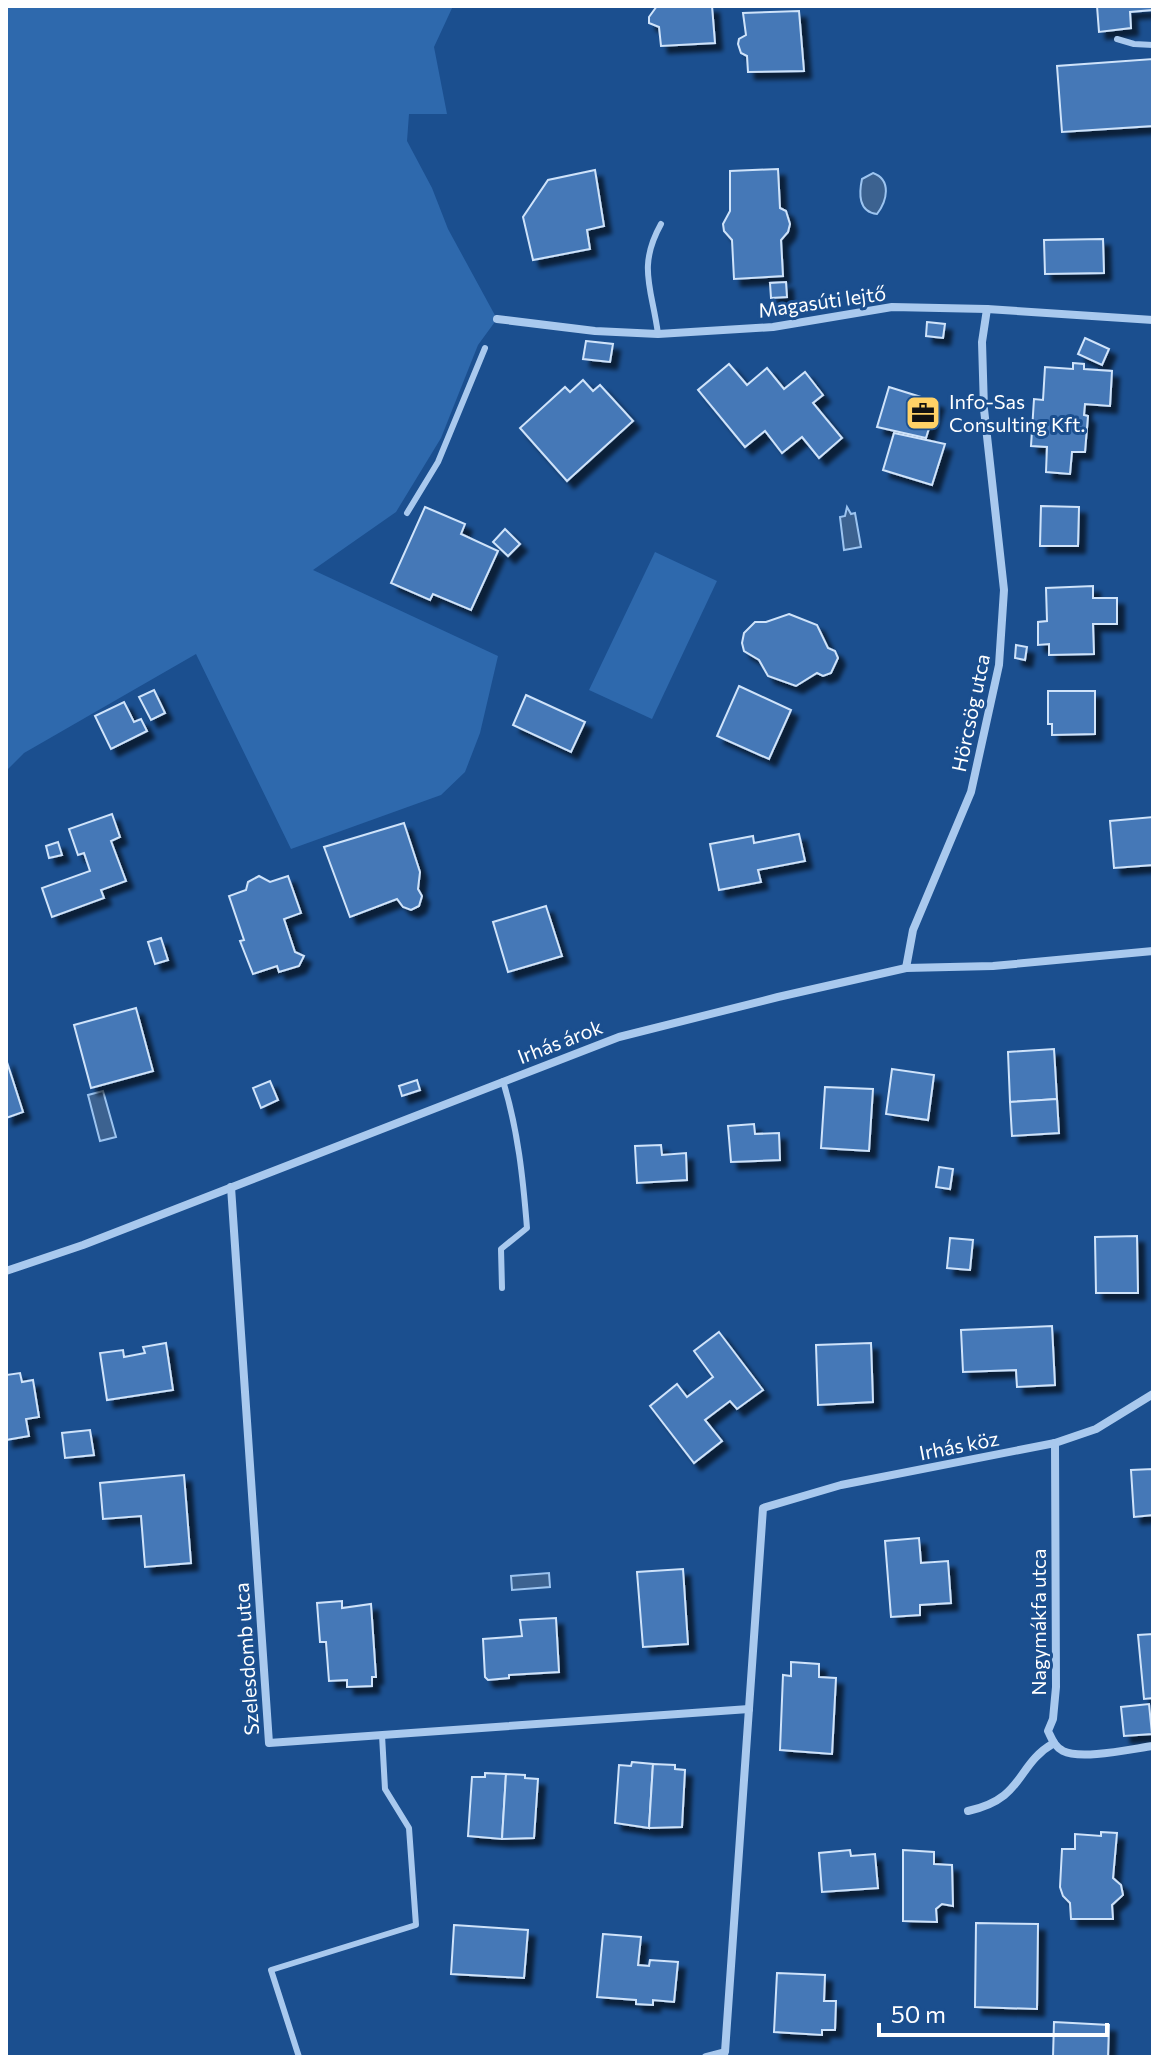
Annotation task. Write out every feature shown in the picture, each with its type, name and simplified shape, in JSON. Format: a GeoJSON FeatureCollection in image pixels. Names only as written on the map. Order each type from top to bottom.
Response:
{"type":"FeatureCollection","features":[{"type":"Feature","properties":{"kind":"street","name":"Magasúti lejtő"},"geometry":{"type":"LineString","coordinates":[[497,319],[595,331],[658,334],[773,327],[892,307],[987,309],[1153,320]]}},
{"type":"Feature","properties":{"kind":"street","name":"Hörcsög utca"},"geometry":{"type":"LineString","coordinates":[[906,968],[913,930],[971,792],[999,665],[1004,590],[984,409],[982,342],[987,309]]}},
{"type":"Feature","properties":{"kind":"street","name":"Irhás árok"},"geometry":{"type":"LineString","coordinates":[[6,1271],[83,1245],[619,1037],[906,968],[993,966],[1153,951]]}},
{"type":"Feature","properties":{"kind":"street","name":"Szelesdomb utca"},"geometry":{"type":"LineString","coordinates":[[231,1187],[269,1743],[749,1709]]}},
{"type":"Feature","properties":{"kind":"street","name":"Irhás köz"},"geometry":{"type":"LineString","coordinates":[[749,1709],[763,1508],[841,1485],[1055,1443],[1096,1429],[1153,1394]]}},
{"type":"Feature","properties":{"kind":"street","name":"Nagymákfa utca"},"geometry":{"type":"LineString","coordinates":[[1054,1743],[1048,1731],[1053,1719],[1056,1687],[1055,1443]]}},
{"type":"Feature","properties":{"kind":"street"},"geometry":{"type":"LineString","coordinates":[[706,2057],[725,2052],[749,1709]]}},
{"type":"Feature","properties":{"kind":"street"},"geometry":{"type":"LineString","coordinates":[[968,1811],[991,1806],[1010,1793],[1040,1751],[1054,1743],[1065,1752],[1081,1754],[1153,1746]]}},
{"type":"Feature","properties":{"kind":"lane"},"geometry":{"type":"LineString","coordinates":[[1117,39],[1153,45]]}},
{"type":"Feature","properties":{"kind":"lane"},"geometry":{"type":"LineString","coordinates":[[658,334],[654,298],[645,266],[651,242],[661,224]]}},
{"type":"Feature","properties":{"kind":"lane"},"geometry":{"type":"LineString","coordinates":[[407,513],[438,462],[485,348]]}},
{"type":"Feature","properties":{"kind":"lane"},"geometry":{"type":"LineString","coordinates":[[502,1288],[501,1249],[527,1228],[520,1148],[503,1081]]}},
{"type":"Feature","properties":{"kind":"lane"},"geometry":{"type":"LineString","coordinates":[[299,2057],[271,1970],[416,1925],[409,1828],[385,1789],[382,1735]]}},
{"type":"Feature","properties":{"kind":"shaded area"},"geometry":{"type":"Polygon","coordinates":[[[6,6],[453,6],[434,47],[447,114],[409,114],[407,141],[432,188],[448,229],[497,319],[478,345],[441,438],[396,512],[313,570],[498,656],[480,733],[465,772],[441,795],[291,849],[196,654],[24,753],[6,771],[6,6]]]}},
{"type":"Feature","properties":{"kind":"shaded area"},"geometry":{"type":"Polygon","coordinates":[[[873,173],[883,181],[886,191],[877,214],[866,210],[860,196],[862,179],[873,173]]]}},
{"type":"Feature","properties":{"kind":"shaded area"},"geometry":{"type":"Polygon","coordinates":[[[847,507],[851,514],[855,513],[861,547],[844,550],[840,517],[845,516],[847,507]]]}},
{"type":"Feature","properties":{"kind":"shaded area"},"geometry":{"type":"Polygon","coordinates":[[[655,552],[717,581],[652,719],[589,690],[655,552]]]}},
{"type":"Feature","properties":{"kind":"shaded area"},"geometry":{"type":"Polygon","coordinates":[[[103,1091],[116,1137],[100,1141],[88,1095],[103,1091]]]}},
{"type":"Feature","properties":{"kind":"shaded area"},"geometry":{"type":"Polygon","coordinates":[[[549,1573],[550,1587],[512,1590],[511,1576],[549,1573]]]}},
{"type":"Feature","properties":{"kind":"building"},"geometry":{"type":"Polygon","coordinates":[[[657,6],[712,6],[715,43],[661,46],[659,27],[649,23],[649,17],[657,6]]]}},
{"type":"Feature","properties":{"kind":"building"},"geometry":{"type":"Polygon","coordinates":[[[1097,6],[1153,6],[1153,10],[1130,12],[1131,28],[1099,32],[1097,6]]]}},
{"type":"Feature","properties":{"kind":"building"},"geometry":{"type":"Polygon","coordinates":[[[799,11],[804,71],[748,72],[747,56],[741,53],[738,44],[739,39],[746,35],[743,13],[799,11]]]}},
{"type":"Feature","properties":{"kind":"building"},"geometry":{"type":"Polygon","coordinates":[[[1153,59],[1153,126],[1062,132],[1057,66],[1153,59]]]}},
{"type":"Feature","properties":{"kind":"building"},"geometry":{"type":"Polygon","coordinates":[[[778,169],[780,208],[786,211],[790,224],[781,240],[783,276],[734,279],[732,240],[724,231],[723,224],[730,211],[730,171],[778,169]]]}},
{"type":"Feature","properties":{"kind":"building"},"geometry":{"type":"Polygon","coordinates":[[[595,170],[604,226],[587,230],[590,249],[533,260],[523,217],[548,180],[595,170]]]}},
{"type":"Feature","properties":{"kind":"building"},"geometry":{"type":"Polygon","coordinates":[[[1103,239],[1104,273],[1045,274],[1044,240],[1103,239]]]}},
{"type":"Feature","properties":{"kind":"building"},"geometry":{"type":"Polygon","coordinates":[[[786,282],[787,297],[771,298],[770,283],[786,282]]]}},
{"type":"Feature","properties":{"kind":"building"},"geometry":{"type":"Polygon","coordinates":[[[927,322],[945,324],[943,338],[926,336],[927,322]]]}},
{"type":"Feature","properties":{"kind":"building"},"geometry":{"type":"Polygon","coordinates":[[[1085,338],[1109,349],[1102,365],[1078,354],[1085,338]]]}},
{"type":"Feature","properties":{"kind":"building"},"geometry":{"type":"Polygon","coordinates":[[[586,341],[613,344],[610,362],[583,359],[586,341]]]}},
{"type":"Feature","properties":{"kind":"building"},"geometry":{"type":"Polygon","coordinates":[[[1073,363],[1084,364],[1084,369],[1112,371],[1110,406],[1085,404],[1084,415],[1088,416],[1085,452],[1072,452],[1070,474],[1046,472],[1047,447],[1031,446],[1034,399],[1043,400],[1045,367],[1073,369],[1073,363]]]}},
{"type":"Feature","properties":{"kind":"building"},"geometry":{"type":"Polygon","coordinates":[[[729,364],[747,385],[767,368],[784,389],[805,372],[823,395],[813,403],[842,438],[819,458],[802,437],[782,453],[765,431],[745,447],[698,390],[729,364]]]}},
{"type":"Feature","properties":{"kind":"building"},"geometry":{"type":"Polygon","coordinates":[[[583,380],[593,391],[600,385],[633,421],[567,481],[520,428],[565,387],[570,392],[583,380]]]}},
{"type":"Feature","properties":{"kind":"building"},"geometry":{"type":"Polygon","coordinates":[[[889,387],[937,402],[926,438],[877,427],[889,387]]]}},
{"type":"Feature","properties":{"kind":"building"},"geometry":{"type":"Polygon","coordinates":[[[894,433],[945,444],[932,485],[883,470],[894,433]]]}},
{"type":"Feature","properties":{"kind":"building"},"geometry":{"type":"Polygon","coordinates":[[[1041,506],[1079,507],[1078,546],[1040,546],[1041,506]]]}},
{"type":"Feature","properties":{"kind":"building"},"geometry":{"type":"Polygon","coordinates":[[[425,507],[465,524],[461,534],[498,551],[471,610],[433,594],[430,600],[391,583],[425,507]]]}},
{"type":"Feature","properties":{"kind":"building"},"geometry":{"type":"Polygon","coordinates":[[[505,529],[520,544],[508,556],[493,542],[505,529]]]}},
{"type":"Feature","properties":{"kind":"building"},"geometry":{"type":"Polygon","coordinates":[[[1093,586],[1093,598],[1117,598],[1117,624],[1093,624],[1094,654],[1049,655],[1049,644],[1038,645],[1038,622],[1047,621],[1046,588],[1093,586]]]}},
{"type":"Feature","properties":{"kind":"building"},"geometry":{"type":"Polygon","coordinates":[[[789,614],[817,625],[828,648],[835,651],[838,658],[831,673],[823,676],[817,673],[796,686],[768,676],[759,660],[744,651],[744,633],[755,622],[766,622],[789,614]]]}},
{"type":"Feature","properties":{"kind":"building"},"geometry":{"type":"Polygon","coordinates":[[[1016,645],[1027,647],[1025,660],[1015,658],[1016,645]]]}},
{"type":"Feature","properties":{"kind":"building"},"geometry":{"type":"Polygon","coordinates":[[[739,686],[791,710],[769,759],[717,736],[739,686]]]}},
{"type":"Feature","properties":{"kind":"building"},"geometry":{"type":"Polygon","coordinates":[[[154,690],[165,713],[151,720],[139,697],[154,690]]]}},
{"type":"Feature","properties":{"kind":"building"},"geometry":{"type":"Polygon","coordinates":[[[1048,691],[1095,691],[1095,734],[1052,735],[1052,724],[1048,724],[1048,691]]]}},
{"type":"Feature","properties":{"kind":"building"},"geometry":{"type":"Polygon","coordinates":[[[526,695],[585,722],[571,752],[513,725],[526,695]]]}},
{"type":"Feature","properties":{"kind":"building"},"geometry":{"type":"Polygon","coordinates":[[[124,702],[134,722],[141,719],[147,731],[111,749],[95,716],[124,702]]]}},
{"type":"Feature","properties":{"kind":"building"},"geometry":{"type":"Polygon","coordinates":[[[112,814],[120,837],[111,841],[126,881],[101,890],[104,898],[52,917],[42,888],[90,871],[84,853],[78,855],[69,829],[112,814]]]}},
{"type":"Feature","properties":{"kind":"building"},"geometry":{"type":"Polygon","coordinates":[[[1153,817],[1153,865],[1114,868],[1110,821],[1153,817]]]}},
{"type":"Feature","properties":{"kind":"building"},"geometry":{"type":"Polygon","coordinates":[[[404,823],[420,872],[418,889],[422,896],[419,906],[411,910],[403,907],[397,899],[350,917],[324,847],[404,823]]]}},
{"type":"Feature","properties":{"kind":"building"},"geometry":{"type":"Polygon","coordinates":[[[799,834],[805,861],[758,870],[761,882],[719,890],[710,844],[753,836],[754,843],[799,834]]]}},
{"type":"Feature","properties":{"kind":"building"},"geometry":{"type":"Polygon","coordinates":[[[58,842],[62,855],[49,858],[46,846],[58,842]]]}},
{"type":"Feature","properties":{"kind":"building"},"geometry":{"type":"Polygon","coordinates":[[[259,876],[270,882],[288,876],[301,913],[284,919],[295,952],[304,956],[299,966],[279,972],[277,966],[253,974],[240,941],[244,940],[229,896],[246,890],[248,882],[259,876]]]}},
{"type":"Feature","properties":{"kind":"building"},"geometry":{"type":"Polygon","coordinates":[[[546,906],[562,956],[508,972],[493,922],[546,906]]]}},
{"type":"Feature","properties":{"kind":"building"},"geometry":{"type":"Polygon","coordinates":[[[161,938],[168,960],[155,964],[148,942],[161,938]]]}},
{"type":"Feature","properties":{"kind":"building"},"geometry":{"type":"Polygon","coordinates":[[[136,1008],[153,1071],[91,1088],[74,1025],[136,1008]]]}},
{"type":"Feature","properties":{"kind":"building"},"geometry":{"type":"Polygon","coordinates":[[[1054,1049],[1057,1099],[1010,1102],[1008,1052],[1054,1049]]]}},
{"type":"Feature","properties":{"kind":"building"},"geometry":{"type":"Polygon","coordinates":[[[6,1059],[23,1112],[6,1118],[6,1059]]]}},
{"type":"Feature","properties":{"kind":"building"},"geometry":{"type":"Polygon","coordinates":[[[892,1069],[934,1075],[928,1120],[886,1114],[892,1069]]]}},
{"type":"Feature","properties":{"kind":"building"},"geometry":{"type":"Polygon","coordinates":[[[417,1080],[420,1090],[402,1096],[399,1086],[417,1080]]]}},
{"type":"Feature","properties":{"kind":"building"},"geometry":{"type":"Polygon","coordinates":[[[270,1081],[278,1100],[261,1108],[253,1088],[270,1081]]]}},
{"type":"Feature","properties":{"kind":"building"},"geometry":{"type":"Polygon","coordinates":[[[825,1087],[873,1089],[869,1151],[821,1148],[825,1087]]]}},
{"type":"Feature","properties":{"kind":"building"},"geometry":{"type":"Polygon","coordinates":[[[1057,1099],[1059,1133],[1012,1136],[1010,1102],[1057,1099]]]}},
{"type":"Feature","properties":{"kind":"building"},"geometry":{"type":"Polygon","coordinates":[[[754,1124],[755,1134],[779,1133],[780,1160],[731,1162],[728,1126],[754,1124]]]}},
{"type":"Feature","properties":{"kind":"building"},"geometry":{"type":"Polygon","coordinates":[[[661,1145],[662,1155],[686,1153],[687,1180],[637,1183],[635,1146],[661,1145]]]}},
{"type":"Feature","properties":{"kind":"building"},"geometry":{"type":"Polygon","coordinates":[[[939,1167],[953,1169],[950,1189],[936,1187],[939,1167]]]}},
{"type":"Feature","properties":{"kind":"building"},"geometry":{"type":"Polygon","coordinates":[[[1137,1236],[1138,1293],[1096,1293],[1095,1237],[1137,1236]]]}},
{"type":"Feature","properties":{"kind":"building"},"geometry":{"type":"Polygon","coordinates":[[[950,1238],[973,1240],[970,1270],[947,1268],[950,1238]]]}},
{"type":"Feature","properties":{"kind":"building"},"geometry":{"type":"Polygon","coordinates":[[[1052,1326],[1055,1385],[1017,1387],[1016,1370],[963,1372],[961,1330],[1052,1326]]]}},
{"type":"Feature","properties":{"kind":"building"},"geometry":{"type":"Polygon","coordinates":[[[719,1332],[763,1390],[737,1409],[730,1401],[705,1420],[722,1441],[694,1463],[650,1406],[677,1384],[687,1397],[713,1377],[694,1351],[719,1332]]]}},
{"type":"Feature","properties":{"kind":"building"},"geometry":{"type":"Polygon","coordinates":[[[166,1343],[173,1390],[107,1400],[100,1353],[123,1350],[124,1357],[145,1353],[143,1347],[166,1343]]]}},
{"type":"Feature","properties":{"kind":"building"},"geometry":{"type":"Polygon","coordinates":[[[871,1343],[873,1402],[818,1405],[816,1345],[871,1343]]]}},
{"type":"Feature","properties":{"kind":"building"},"geometry":{"type":"Polygon","coordinates":[[[20,1373],[22,1382],[33,1380],[39,1417],[26,1419],[29,1436],[6,1440],[6,1375],[20,1373]]]}},
{"type":"Feature","properties":{"kind":"building"},"geometry":{"type":"Polygon","coordinates":[[[90,1430],[94,1455],[65,1458],[62,1433],[90,1430]]]}},
{"type":"Feature","properties":{"kind":"building"},"geometry":{"type":"Polygon","coordinates":[[[1153,1469],[1153,1515],[1134,1517],[1131,1470],[1153,1469]]]}},
{"type":"Feature","properties":{"kind":"building"},"geometry":{"type":"Polygon","coordinates":[[[184,1475],[191,1563],[145,1567],[141,1516],[103,1519],[100,1483],[184,1475]]]}},
{"type":"Feature","properties":{"kind":"building"},"geometry":{"type":"Polygon","coordinates":[[[919,1538],[921,1563],[948,1561],[951,1603],[920,1605],[920,1615],[891,1617],[885,1541],[919,1538]]]}},
{"type":"Feature","properties":{"kind":"building"},"geometry":{"type":"Polygon","coordinates":[[[683,1569],[688,1644],[643,1647],[637,1572],[683,1569]]]}},
{"type":"Feature","properties":{"kind":"building"},"geometry":{"type":"Polygon","coordinates":[[[342,1601],[342,1608],[371,1604],[376,1677],[372,1677],[372,1686],[347,1687],[347,1680],[329,1681],[326,1642],[320,1642],[317,1603],[342,1601]]]}},
{"type":"Feature","properties":{"kind":"building"},"geometry":{"type":"Polygon","coordinates":[[[556,1618],[559,1672],[509,1675],[509,1678],[488,1680],[485,1677],[483,1639],[522,1636],[520,1620],[556,1618]]]}},
{"type":"Feature","properties":{"kind":"building"},"geometry":{"type":"Polygon","coordinates":[[[1153,1634],[1153,1698],[1144,1699],[1138,1635],[1153,1634]]]}},
{"type":"Feature","properties":{"kind":"building"},"geometry":{"type":"Polygon","coordinates":[[[791,1662],[819,1664],[819,1677],[836,1678],[832,1754],[780,1750],[783,1675],[791,1676],[791,1662]]]}},
{"type":"Feature","properties":{"kind":"building"},"geometry":{"type":"Polygon","coordinates":[[[1149,1704],[1152,1734],[1124,1736],[1121,1707],[1149,1704]]]}},
{"type":"Feature","properties":{"kind":"building"},"geometry":{"type":"Polygon","coordinates":[[[632,1762],[653,1764],[649,1828],[615,1823],[619,1765],[631,1766],[632,1762]]]}},
{"type":"Feature","properties":{"kind":"building"},"geometry":{"type":"Polygon","coordinates":[[[653,1764],[675,1765],[675,1769],[685,1770],[682,1827],[649,1828],[653,1764]]]}},
{"type":"Feature","properties":{"kind":"building"},"geometry":{"type":"Polygon","coordinates":[[[485,1773],[506,1774],[502,1839],[468,1836],[472,1777],[485,1777],[485,1773]]]}},
{"type":"Feature","properties":{"kind":"building"},"geometry":{"type":"Polygon","coordinates":[[[506,1774],[538,1779],[534,1838],[502,1839],[506,1774]]]}},
{"type":"Feature","properties":{"kind":"building"},"geometry":{"type":"Polygon","coordinates":[[[1101,1832],[1117,1833],[1113,1878],[1121,1885],[1123,1895],[1112,1905],[1113,1919],[1071,1919],[1070,1903],[1060,1887],[1062,1849],[1075,1849],[1075,1834],[1101,1836],[1101,1832]]]}},
{"type":"Feature","properties":{"kind":"building"},"geometry":{"type":"Polygon","coordinates":[[[850,1850],[851,1856],[875,1854],[878,1888],[822,1892],[819,1853],[850,1850]]]}},
{"type":"Feature","properties":{"kind":"building"},"geometry":{"type":"Polygon","coordinates":[[[903,1850],[934,1852],[934,1864],[952,1865],[953,1906],[942,1904],[936,1909],[937,1922],[903,1921],[903,1850]]]}},
{"type":"Feature","properties":{"kind":"building"},"geometry":{"type":"Polygon","coordinates":[[[976,1923],[1038,1924],[1037,2009],[975,2007],[976,1923]]]}},
{"type":"Feature","properties":{"kind":"building"},"geometry":{"type":"Polygon","coordinates":[[[454,1925],[528,1930],[524,1978],[451,1974],[454,1925]]]}},
{"type":"Feature","properties":{"kind":"building"},"geometry":{"type":"Polygon","coordinates":[[[603,1934],[641,1937],[638,1965],[649,1966],[650,1960],[678,1962],[674,2002],[653,2000],[653,2005],[636,2004],[636,2000],[597,1997],[603,1934]]]}},
{"type":"Feature","properties":{"kind":"building"},"geometry":{"type":"Polygon","coordinates":[[[777,1973],[825,1975],[824,2001],[836,2001],[835,2030],[822,2030],[822,2035],[774,2032],[777,1973]]]}},
{"type":"Feature","properties":{"kind":"building"},"geometry":{"type":"Polygon","coordinates":[[[1054,2022],[1109,2025],[1108,2057],[1053,2057],[1054,2022]]]}},
{"type":"Feature","properties":{"kind":"place","name":"Info-Sas Consulting Kft."},"geometry":{"type":"Point","coordinates":[923,413]}}]}
